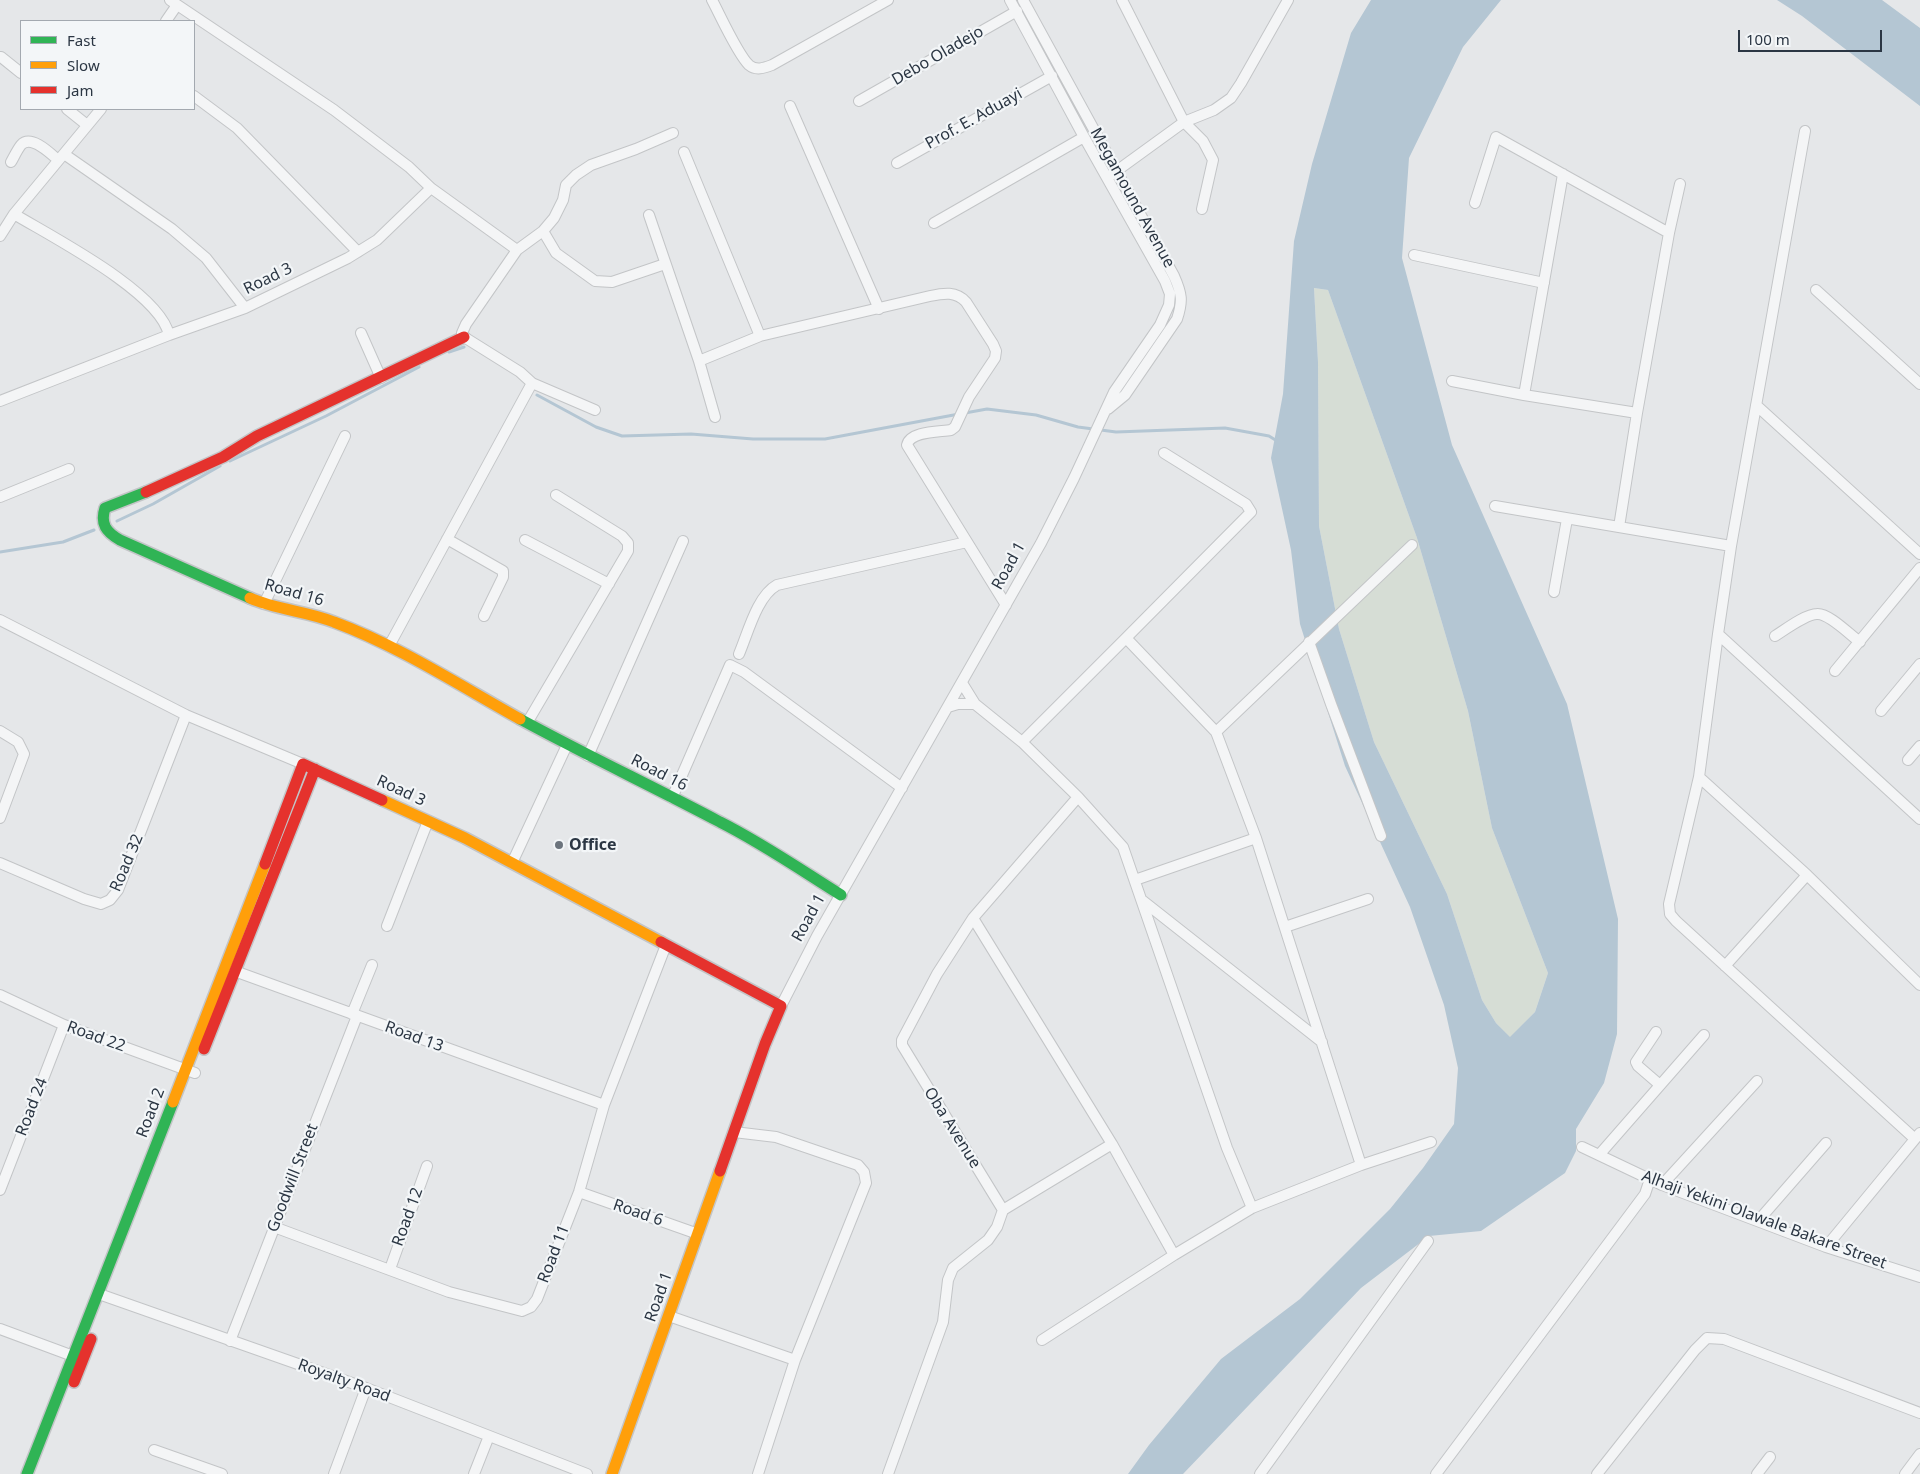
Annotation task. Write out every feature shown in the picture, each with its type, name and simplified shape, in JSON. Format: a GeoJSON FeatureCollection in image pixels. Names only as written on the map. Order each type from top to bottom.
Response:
{"type":"FeatureCollection","features":[{"type":"Feature","properties":{"kind":"street"},"geometry":{"type":"LineString","coordinates":[[712,0],[742,56],[750,66],[760,69],[772,66],[888,0]]}},
{"type":"Feature","properties":{"kind":"street","name":"Megamound Avenue"},"geometry":{"type":"LineString","coordinates":[[1010,0],[1165,281],[1170,294],[1169,305],[1160,325],[1114,392]]}},
{"type":"Feature","properties":{"kind":"street","name":"Megamound Avenue"},"geometry":{"type":"LineString","coordinates":[[1023,0],[1182,293],[1181,307],[1177,319],[1124,395]]}},
{"type":"Feature","properties":{"kind":"street"},"geometry":{"type":"LineString","coordinates":[[1122,0],[1184,122],[1203,141],[1213,160],[1202,209]]}},
{"type":"Feature","properties":{"kind":"street"},"geometry":{"type":"LineString","coordinates":[[1107,178],[1184,122],[1214,110],[1231,98],[1242,83],[1288,0]]}},
{"type":"Feature","properties":{"kind":"street"},"geometry":{"type":"LineString","coordinates":[[166,20],[173,2],[334,110],[410,168],[431,188],[517,250]]}},
{"type":"Feature","properties":{"kind":"street","name":"Debo Oladejo"},"geometry":{"type":"LineString","coordinates":[[859,101],[1017,11]]}},
{"type":"Feature","properties":{"kind":"street"},"geometry":{"type":"LineString","coordinates":[[1,57],[20,72]]}},
{"type":"Feature","properties":{"kind":"street","name":"Prof. E. Aduayi"},"geometry":{"type":"LineString","coordinates":[[897,163],[1052,76]]}},
{"type":"Feature","properties":{"kind":"street"},"geometry":{"type":"LineString","coordinates":[[195,97],[237,128],[358,252]]}},
{"type":"Feature","properties":{"kind":"street"},"geometry":{"type":"LineString","coordinates":[[790,106],[879,309]]}},
{"type":"Feature","properties":{"kind":"street"},"geometry":{"type":"LineString","coordinates":[[67,110],[87,125]]}},
{"type":"Feature","properties":{"kind":"street"},"geometry":{"type":"LineString","coordinates":[[0,236],[14,214],[100,110]]}},
{"type":"Feature","properties":{"kind":"street"},"geometry":{"type":"LineString","coordinates":[[1806,130],[1731,546],[1699,778],[1669,909],[1676,921],[1725,966],[1917,1136],[1826,1247]]}},
{"type":"Feature","properties":{"kind":"street"},"geometry":{"type":"LineString","coordinates":[[595,410],[532,383],[520,372],[464,338],[462,333],[466,324],[517,250],[543,231],[554,218],[560,207],[566,184],[591,165],[673,133]]}},
{"type":"Feature","properties":{"kind":"street"},"geometry":{"type":"LineString","coordinates":[[934,223],[1084,137]]}},
{"type":"Feature","properties":{"kind":"street"},"geometry":{"type":"LineString","coordinates":[[1475,203],[1496,137],[1669,233]]}},
{"type":"Feature","properties":{"kind":"street"},"geometry":{"type":"LineString","coordinates":[[11,162],[21,145],[26,142],[34,142],[61,157],[172,229],[206,258],[245,308]]}},
{"type":"Feature","properties":{"kind":"street"},"geometry":{"type":"LineString","coordinates":[[684,152],[760,336]]}},
{"type":"Feature","properties":{"kind":"street"},"geometry":{"type":"LineString","coordinates":[[1524,395],[1563,174]]}},
{"type":"Feature","properties":{"kind":"street"},"geometry":{"type":"LineString","coordinates":[[1619,527],[1669,233],[1680,184]]}},
{"type":"Feature","properties":{"kind":"street","name":"Road 3"},"geometry":{"type":"LineString","coordinates":[[0,401],[169,335],[245,308],[358,252],[377,240],[431,188]]}},
{"type":"Feature","properties":{"kind":"street"},"geometry":{"type":"LineString","coordinates":[[14,214],[125,282],[156,310],[167,326],[169,335]]}},
{"type":"Feature","properties":{"kind":"street"},"geometry":{"type":"LineString","coordinates":[[649,215],[699,361],[715,418]]}},
{"type":"Feature","properties":{"kind":"street"},"geometry":{"type":"LineString","coordinates":[[543,231],[556,253],[595,281],[612,282],[665,264]]}},
{"type":"Feature","properties":{"kind":"street"},"geometry":{"type":"LineString","coordinates":[[1414,255],[1544,283]]}},
{"type":"Feature","properties":{"kind":"street"},"geometry":{"type":"LineString","coordinates":[[1816,290],[1920,384]]}},
{"type":"Feature","properties":{"kind":"street"},"geometry":{"type":"LineString","coordinates":[[699,361],[760,336],[943,294],[953,294],[961,297],[996,350],[995,358],[964,406],[957,425],[951,430],[914,436],[908,440],[907,445],[1006,605]]}},
{"type":"Feature","properties":{"kind":"street"},"geometry":{"type":"LineString","coordinates":[[361,333],[381,378]]}},
{"type":"Feature","properties":{"kind":"street","name":"Road 16"},"geometry":{"type":"LineString","coordinates":[[464,338],[257,436],[224,457],[159,487],[105,508],[102,517],[103,526],[111,535],[120,540],[264,604],[333,621],[389,646],[567,745],[759,843],[841,895]]}},
{"type":"Feature","properties":{"kind":"street"},"geometry":{"type":"LineString","coordinates":[[1452,381],[1524,395],[1637,413]]}},
{"type":"Feature","properties":{"kind":"street"},"geometry":{"type":"LineString","coordinates":[[389,646],[532,383]]}},
{"type":"Feature","properties":{"kind":"street","name":"Road 1"},"geometry":{"type":"LineString","coordinates":[[612,1474],[765,1044],[781,1006],[841,895],[1045,535],[1114,392]]}},
{"type":"Feature","properties":{"kind":"street","name":"Road 1"},"geometry":{"type":"LineString","coordinates":[[1104,415],[1124,395]]}},
{"type":"Feature","properties":{"kind":"street"},"geometry":{"type":"LineString","coordinates":[[1756,406],[1920,554]]}},
{"type":"Feature","properties":{"kind":"street"},"geometry":{"type":"LineString","coordinates":[[264,604],[345,436]]}},
{"type":"Feature","properties":{"kind":"street"},"geometry":{"type":"LineString","coordinates":[[1022,742],[1251,512],[1246,504],[1164,453]]}},
{"type":"Feature","properties":{"kind":"street"},"geometry":{"type":"LineString","coordinates":[[0,497],[69,469]]}},
{"type":"Feature","properties":{"kind":"street"},"geometry":{"type":"LineString","coordinates":[[527,722],[628,551],[628,543],[622,536],[556,495]]}},
{"type":"Feature","properties":{"kind":"street"},"geometry":{"type":"LineString","coordinates":[[1495,506],[1731,546]]}},
{"type":"Feature","properties":{"kind":"street"},"geometry":{"type":"LineString","coordinates":[[1554,592],[1567,518]]}},
{"type":"Feature","properties":{"kind":"street"},"geometry":{"type":"LineString","coordinates":[[447,539],[503,571],[504,574],[484,616]]}},
{"type":"Feature","properties":{"kind":"street"},"geometry":{"type":"LineString","coordinates":[[525,540],[609,584]]}},
{"type":"Feature","properties":{"kind":"street"},"geometry":{"type":"LineString","coordinates":[[588,756],[683,541]]}},
{"type":"Feature","properties":{"kind":"street"},"geometry":{"type":"LineString","coordinates":[[739,654],[762,599],[777,585],[967,542]]}},
{"type":"Feature","properties":{"kind":"street"},"geometry":{"type":"LineString","coordinates":[[1216,732],[1412,546]]}},
{"type":"Feature","properties":{"kind":"street"},"geometry":{"type":"LineString","coordinates":[[1835,671],[1920,568]]}},
{"type":"Feature","properties":{"kind":"street"},"geometry":{"type":"LineString","coordinates":[[1776,636],[1810,615],[1819,613],[1827,616],[1860,642]]}},
{"type":"Feature","properties":{"kind":"street","name":"Road 3"},"geometry":{"type":"LineString","coordinates":[[0,620],[186,715],[315,769],[428,821],[512,863],[781,1006]]}},
{"type":"Feature","properties":{"kind":"street"},"geometry":{"type":"LineString","coordinates":[[1718,634],[1920,819]]}},
{"type":"Feature","properties":{"kind":"street"},"geometry":{"type":"LineString","coordinates":[[1126,638],[1216,732],[1256,838],[1362,1165]]}},
{"type":"Feature","properties":{"kind":"street"},"geometry":{"type":"LineString","coordinates":[[1309,642],[1382,836]]}},
{"type":"Feature","properties":{"kind":"street"},"geometry":{"type":"LineString","coordinates":[[1881,711],[1920,664]]}},
{"type":"Feature","properties":{"kind":"street"},"geometry":{"type":"LineString","coordinates":[[672,798],[730,665],[744,672],[902,788]]}},
{"type":"Feature","properties":{"kind":"street"},"geometry":{"type":"LineString","coordinates":[[962,683],[975,704],[1022,742],[1120,842],[1143,901],[1227,1148],[1252,1208]]}},
{"type":"Feature","properties":{"kind":"street"},"geometry":{"type":"LineString","coordinates":[[948,707],[958,704],[975,704]]}},
{"type":"Feature","properties":{"kind":"street","name":"Road 32"},"geometry":{"type":"LineString","coordinates":[[0,863],[84,899],[101,904],[110,900],[118,890],[186,715]]}},
{"type":"Feature","properties":{"kind":"street"},"geometry":{"type":"LineString","coordinates":[[0,731],[18,742],[24,754],[0,818]]}},
{"type":"Feature","properties":{"kind":"street"},"geometry":{"type":"LineString","coordinates":[[512,863],[567,745]]}},
{"type":"Feature","properties":{"kind":"street"},"geometry":{"type":"LineString","coordinates":[[1908,760],[1920,746]]}},
{"type":"Feature","properties":{"kind":"street","name":"Road 2"},"geometry":{"type":"LineString","coordinates":[[230,969],[303,764]]}},
{"type":"Feature","properties":{"kind":"street","name":"Road 2"},"geometry":{"type":"LineString","coordinates":[[37,1474],[103,1296],[230,969],[315,769]]}},
{"type":"Feature","properties":{"kind":"street"},"geometry":{"type":"LineString","coordinates":[[1699,778],[1807,876],[1920,985]]}},
{"type":"Feature","properties":{"kind":"street"},"geometry":{"type":"LineString","coordinates":[[1078,797],[973,918],[1112,1144],[1174,1255]]}},
{"type":"Feature","properties":{"kind":"street"},"geometry":{"type":"LineString","coordinates":[[387,926],[428,821]]}},
{"type":"Feature","properties":{"kind":"street"},"geometry":{"type":"LineString","coordinates":[[1135,880],[1256,838]]}},
{"type":"Feature","properties":{"kind":"street"},"geometry":{"type":"LineString","coordinates":[[1725,966],[1807,876]]}},
{"type":"Feature","properties":{"kind":"street"},"geometry":{"type":"LineString","coordinates":[[1285,927],[1368,899]]}},
{"type":"Feature","properties":{"kind":"street"},"geometry":{"type":"LineString","coordinates":[[1143,901],[1322,1042]]}},
{"type":"Feature","properties":{"kind":"street","name":"Oba Avenue"},"geometry":{"type":"LineString","coordinates":[[973,918],[937,974],[902,1040],[902,1045],[1003,1210]]}},
{"type":"Feature","properties":{"kind":"street","name":"Road 11"},"geometry":{"type":"LineString","coordinates":[[274,1227],[449,1292],[522,1311],[531,1307],[537,1298],[578,1192],[604,1105],[666,944]]}},
{"type":"Feature","properties":{"kind":"street","name":"Goodwill Street"},"geometry":{"type":"LineString","coordinates":[[230,1341],[355,1015],[372,965]]}},
{"type":"Feature","properties":{"kind":"street","name":"Road 13"},"geometry":{"type":"LineString","coordinates":[[230,969],[604,1105]]}},
{"type":"Feature","properties":{"kind":"street","name":"Road 22"},"geometry":{"type":"LineString","coordinates":[[0,995],[64,1025],[190,1071]]}},
{"type":"Feature","properties":{"kind":"street","name":"Road 24"},"geometry":{"type":"LineString","coordinates":[[0,1190],[64,1025]]}},
{"type":"Feature","properties":{"kind":"street"},"geometry":{"type":"LineString","coordinates":[[1656,1032],[1636,1062],[1638,1066],[1660,1085]]}},
{"type":"Feature","properties":{"kind":"street"},"geometry":{"type":"LineString","coordinates":[[1599,1155],[1704,1035]]}},
{"type":"Feature","properties":{"kind":"street"},"geometry":{"type":"LineString","coordinates":[[1662,1185],[1757,1081]]}},
{"type":"Feature","properties":{"kind":"street"},"geometry":{"type":"LineString","coordinates":[[734,1132],[776,1137],[858,1166],[864,1172],[866,1183],[795,1360],[758,1474]]}},
{"type":"Feature","properties":{"kind":"street"},"geometry":{"type":"LineString","coordinates":[[1042,1340],[1174,1255],[1252,1208],[1362,1165],[1431,1142]]}},
{"type":"Feature","properties":{"kind":"street"},"geometry":{"type":"LineString","coordinates":[[1758,1221],[1826,1143]]}},
{"type":"Feature","properties":{"kind":"street"},"geometry":{"type":"LineString","coordinates":[[888,1474],[943,1322],[948,1280],[952,1268],[988,1240],[1003,1210],[1112,1144]]}},
{"type":"Feature","properties":{"kind":"street","name":"Alhaji Yekini Olawale Bakare Street"},"geometry":{"type":"LineString","coordinates":[[1582,1146],[1662,1185],[1826,1247],[1919,1275]]}},
{"type":"Feature","properties":{"kind":"street","name":"Road 12"},"geometry":{"type":"LineString","coordinates":[[390,1269],[427,1166]]}},
{"type":"Feature","properties":{"kind":"street"},"geometry":{"type":"LineString","coordinates":[[1436,1474],[1644,1194],[1650,1179]]}},
{"type":"Feature","properties":{"kind":"street","name":"Road 6"},"geometry":{"type":"LineString","coordinates":[[578,1192],[698,1234]]}},
{"type":"Feature","properties":{"kind":"street"},"geometry":{"type":"LineString","coordinates":[[1260,1474],[1428,1241]]}},
{"type":"Feature","properties":{"kind":"street","name":"Road 2"},"geometry":{"type":"LineString","coordinates":[[27,1474],[73,1356],[103,1296]]}},
{"type":"Feature","properties":{"kind":"street","name":"Royalty Road"},"geometry":{"type":"LineString","coordinates":[[103,1296],[366,1388],[587,1474]]}},
{"type":"Feature","properties":{"kind":"street"},"geometry":{"type":"LineString","coordinates":[[669,1316],[795,1360]]}},
{"type":"Feature","properties":{"kind":"street"},"geometry":{"type":"LineString","coordinates":[[0,1328],[73,1356]]}},
{"type":"Feature","properties":{"kind":"street"},"geometry":{"type":"LineString","coordinates":[[1597,1474],[1695,1350],[1707,1338],[1724,1339],[1920,1413]]}},
{"type":"Feature","properties":{"kind":"street"},"geometry":{"type":"LineString","coordinates":[[334,1474],[366,1388]]}},
{"type":"Feature","properties":{"kind":"street"},"geometry":{"type":"LineString","coordinates":[[474,1474],[489,1436]]}},
{"type":"Feature","properties":{"kind":"street"},"geometry":{"type":"LineString","coordinates":[[154,1450],[222,1474]]}},
{"type":"Feature","properties":{"kind":"street"},"geometry":{"type":"LineString","coordinates":[[1906,1474],[1920,1454]]}},
{"type":"Feature","properties":{"kind":"street"},"geometry":{"type":"LineString","coordinates":[[1757,1474],[1770,1457]]}},
{"type":"Feature","properties":{"kind":"shaded area"},"geometry":{"type":"Polygon","coordinates":[[[1314,288],[1328,290],[1417,538],[1468,711],[1492,828],[1548,973],[1535,1012],[1510,1038],[1496,1023],[1482,1000],[1447,894],[1374,742],[1339,629],[1319,526],[1318,362],[1314,288]]]}},
{"type":"Feature","properties":{"kind":"water"},"geometry":{"type":"Polygon","coordinates":[[[1371,0],[1501,0],[1463,47],[1409,158],[1402,258],[1452,445],[1567,704],[1618,919],[1617,1034],[1604,1083],[1576,1129],[1576,1151],[1565,1173],[1481,1231],[1429,1236],[1361,1288],[1183,1474],[1128,1474],[1149,1445],[1221,1359],[1300,1299],[1390,1209],[1423,1168],[1454,1124],[1458,1068],[1444,1005],[1410,907],[1345,766],[1300,624],[1291,550],[1271,458],[1283,394],[1294,241],[1312,164],[1351,33],[1371,0]],[[1314,288],[1318,362],[1319,526],[1339,629],[1374,742],[1447,894],[1482,1000],[1496,1023],[1510,1037],[1535,1012],[1548,973],[1492,828],[1468,711],[1417,538],[1328,290],[1314,288]]]}},
{"type":"Feature","properties":{"kind":"water"},"geometry":{"type":"Polygon","coordinates":[[[1777,0],[1882,0],[1920,28],[1920,106],[1802,16],[1777,0]]]}},
{"type":"Feature","properties":{"kind":"waterway"},"geometry":{"type":"LineString","coordinates":[[449,352],[464,347]]}},
{"type":"Feature","properties":{"kind":"waterway"},"geometry":{"type":"LineString","coordinates":[[230,461],[326,416],[419,367]]}},
{"type":"Feature","properties":{"kind":"waterway"},"geometry":{"type":"LineString","coordinates":[[537,395],[596,427],[622,436],[691,434],[753,439],[825,439],[959,414]]}},
{"type":"Feature","properties":{"kind":"waterway"},"geometry":{"type":"LineString","coordinates":[[965,413],[987,409],[1036,415],[1078,427],[1116,432],[1225,428],[1269,436],[1277,441]]}},
{"type":"Feature","properties":{"kind":"waterway"},"geometry":{"type":"LineString","coordinates":[[117,521],[153,504],[220,466]]}},
{"type":"Feature","properties":{"kind":"waterway"},"geometry":{"type":"LineString","coordinates":[[0,552],[63,542],[94,530]]}},
{"type":"Feature","properties":{"kind":"traffic: fast"},"geometry":{"type":"LineString","coordinates":[[146,492],[105,508],[103,519],[108,531],[120,540],[250,598]]}},
{"type":"Feature","properties":{"kind":"traffic: fast"},"geometry":{"type":"LineString","coordinates":[[520,719],[736,830],[841,895]]}},
{"type":"Feature","properties":{"kind":"traffic: fast"},"geometry":{"type":"LineString","coordinates":[[27,1474],[173,1102]]}},
{"type":"Feature","properties":{"kind":"traffic: slow"},"geometry":{"type":"LineString","coordinates":[[250,598],[324,618],[382,642],[520,719]]}},
{"type":"Feature","properties":{"kind":"traffic: slow"},"geometry":{"type":"LineString","coordinates":[[382,800],[465,838],[661,942]]}},
{"type":"Feature","properties":{"kind":"traffic: slow"},"geometry":{"type":"LineString","coordinates":[[173,1102],[265,864]]}},
{"type":"Feature","properties":{"kind":"traffic: slow"},"geometry":{"type":"LineString","coordinates":[[612,1474],[720,1171]]}},
{"type":"Feature","properties":{"kind":"traffic: jam"},"geometry":{"type":"LineString","coordinates":[[146,492],[223,457],[257,436],[464,337]]}},
{"type":"Feature","properties":{"kind":"traffic: jam"},"geometry":{"type":"LineString","coordinates":[[265,864],[303,764],[382,800]]}},
{"type":"Feature","properties":{"kind":"traffic: jam"},"geometry":{"type":"LineString","coordinates":[[204,1049],[315,769]]}},
{"type":"Feature","properties":{"kind":"traffic: jam"},"geometry":{"type":"LineString","coordinates":[[661,942],[781,1006],[765,1044],[720,1171]]}},
{"type":"Feature","properties":{"kind":"traffic: jam"},"geometry":{"type":"LineString","coordinates":[[74,1382],[91,1339]]}},
{"type":"Feature","properties":{"kind":"place","name":"Office"},"geometry":{"type":"Point","coordinates":[559,845]}}]}
